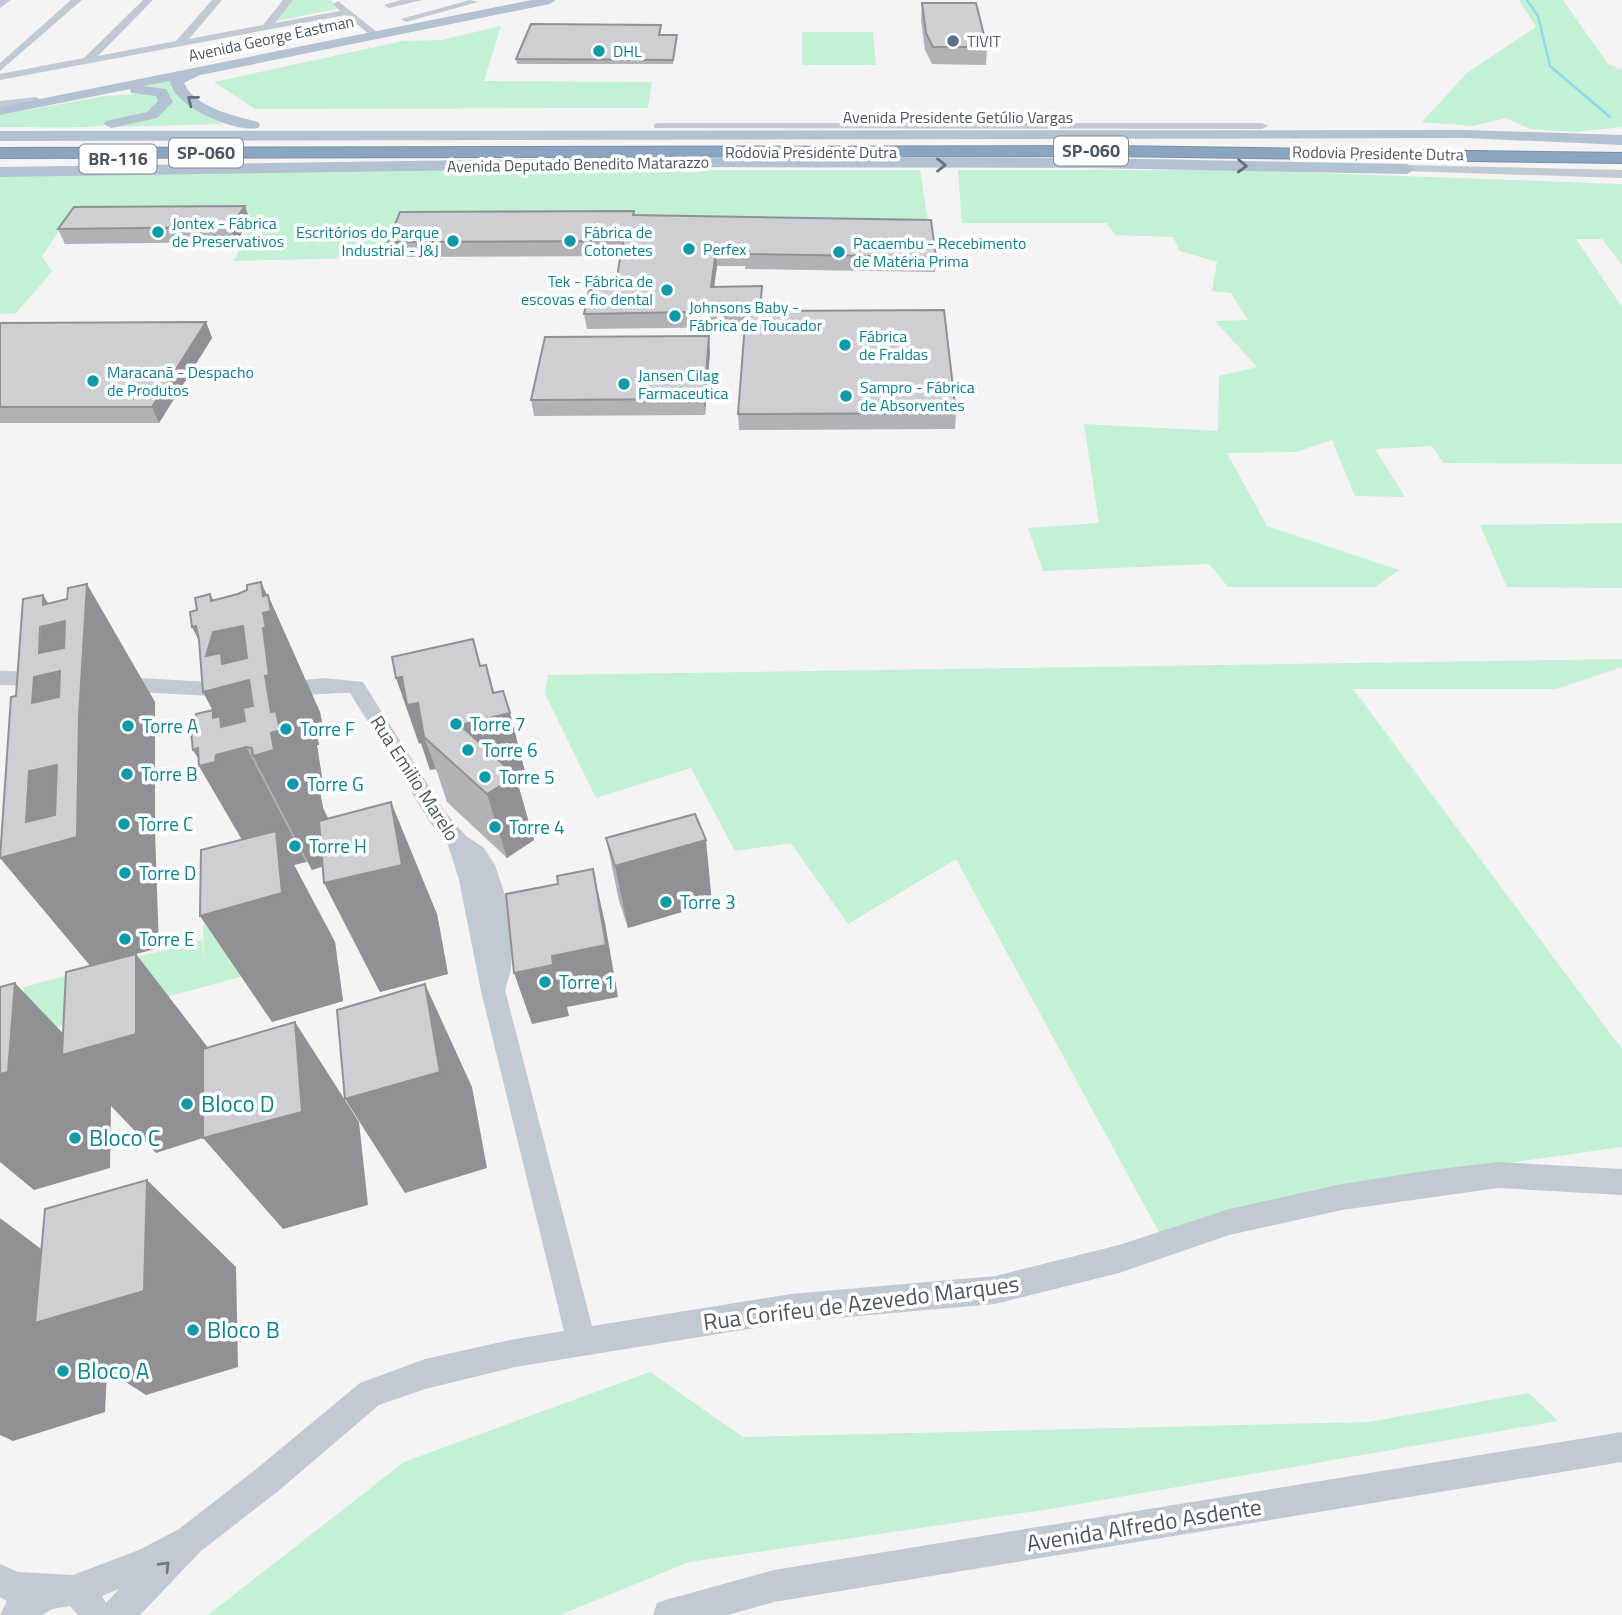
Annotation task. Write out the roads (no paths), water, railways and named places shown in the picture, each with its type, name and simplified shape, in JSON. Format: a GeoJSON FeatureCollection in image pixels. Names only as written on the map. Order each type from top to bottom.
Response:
{"type":"FeatureCollection","features":[{"type":"Feature","properties":{"kind":"highway"},"geometry":{"type":"LineString","coordinates":[[666,144],[1077,134]]}},
{"type":"Feature","properties":{"kind":"highway"},"geometry":{"type":"LineString","coordinates":[[217,136],[481,144]]}},
{"type":"Feature","properties":{"kind":"highway","name":"Rodovia Presidente Dutra"},"geometry":{"type":"LineString","coordinates":[[0,140],[130,144],[1212,145],[1622,150]]}},
{"type":"Feature","properties":{"kind":"highway","name":"Rodovia Presidente Dutra"},"geometry":{"type":"LineString","coordinates":[[0,153],[1110,151],[1622,159]]}},
{"type":"Feature","properties":{"kind":"highway"},"geometry":{"type":"LineString","coordinates":[[1407,169],[1622,159]]}},
{"type":"Feature","properties":{"kind":"main road","name":"Avenida George Eastman"},"geometry":{"type":"LineString","coordinates":[[36,102],[372,32],[476,4],[527,0]]}},
{"type":"Feature","properties":{"kind":"main road","name":"Avenida George Eastman"},"geometry":{"type":"LineString","coordinates":[[0,108],[194,73],[550,0]]}},
{"type":"Feature","properties":{"kind":"main road"},"geometry":{"type":"LineString","coordinates":[[194,73],[177,81],[177,88],[193,102],[227,121],[257,125],[584,128],[736,135]]}},
{"type":"Feature","properties":{"kind":"main road"},"geometry":{"type":"LineString","coordinates":[[36,102],[144,89],[161,92],[166,98],[162,107],[143,118],[124,123],[76,128]]}},
{"type":"Feature","properties":{"kind":"main road"},"geometry":{"type":"LineString","coordinates":[[0,128],[269,130],[352,127]]}},
{"type":"Feature","properties":{"kind":"main road","name":"Avenida Presidente Getúlio Vargas"},"geometry":{"type":"LineString","coordinates":[[293,136],[1478,135],[1622,140]]}},
{"type":"Feature","properties":{"kind":"main road","name":"Rodovia Presidente Dutra"},"geometry":{"type":"LineString","coordinates":[[0,140],[293,136]]}},
{"type":"Feature","properties":{"kind":"main road","name":"BR-116"},"geometry":{"type":"LineString","coordinates":[[0,165],[217,156],[411,153]]}},
{"type":"Feature","properties":{"kind":"main road","name":"Avenida Deputado Benedito Matarazzo"},"geometry":{"type":"LineString","coordinates":[[0,173],[167,168],[677,162],[1131,164],[1407,169]]}},
{"type":"Feature","properties":{"kind":"street"},"geometry":{"type":"LineString","coordinates":[[0,5],[6,0]]}},
{"type":"Feature","properties":{"kind":"street"},"geometry":{"type":"LineString","coordinates":[[0,68],[77,0]]}},
{"type":"Feature","properties":{"kind":"street"},"geometry":{"type":"LineString","coordinates":[[87,61],[148,0]]}},
{"type":"Feature","properties":{"kind":"street"},"geometry":{"type":"LineString","coordinates":[[179,44],[217,0]]}},
{"type":"Feature","properties":{"kind":"street"},"geometry":{"type":"LineString","coordinates":[[267,26],[288,0]]}},
{"type":"Feature","properties":{"kind":"street"},"geometry":{"type":"LineString","coordinates":[[334,0],[372,32]]}},
{"type":"Feature","properties":{"kind":"street"},"geometry":{"type":"LineString","coordinates":[[389,5],[416,0]]}},
{"type":"Feature","properties":{"kind":"street"},"geometry":{"type":"LineString","coordinates":[[406,19],[476,4]]}},
{"type":"Feature","properties":{"kind":"street"},"geometry":{"type":"LineString","coordinates":[[0,77],[348,12]]}},
{"type":"Feature","properties":{"kind":"street"},"geometry":{"type":"LineString","coordinates":[[658,126],[1262,126]]}},
{"type":"Feature","properties":{"kind":"street"},"geometry":{"type":"LineString","coordinates":[[1407,169],[1622,174]]}},
{"type":"Feature","properties":{"kind":"street"},"geometry":{"type":"LineString","coordinates":[[0,678],[67,681]]}},
{"type":"Feature","properties":{"kind":"street"},"geometry":{"type":"LineString","coordinates":[[246,682],[291,680],[324,685]]}},
{"type":"Feature","properties":{"kind":"street","name":"Rua Emilio Marelo"},"geometry":{"type":"LineString","coordinates":[[92,682],[159,687],[246,682],[356,687],[438,818],[458,842],[476,854],[489,925],[501,969],[494,991],[581,1341]]}},
{"type":"Feature","properties":{"kind":"street","name":"Rua Corifeu de Azevedo Marques"},"geometry":{"type":"LineString","coordinates":[[190,1540],[266,1481],[370,1393],[425,1374],[581,1341],[652,1332],[791,1308],[995,1290],[1119,1259],[1229,1222],[1342,1198],[1431,1183],[1498,1175],[1622,1182]]}},
{"type":"Feature","properties":{"kind":"street","name":"Avenida Alfredo Asdente"},"geometry":{"type":"LineString","coordinates":[[669,1615],[774,1586],[1622,1447]]}},
{"type":"Feature","properties":{"kind":"street"},"geometry":{"type":"LineString","coordinates":[[0,1580],[15,1588],[77,1599],[190,1540]]}},
{"type":"Feature","properties":{"kind":"street"},"geometry":{"type":"LineString","coordinates":[[117,1615],[190,1540]]}},
{"type":"Feature","properties":{"kind":"street"},"geometry":{"type":"LineString","coordinates":[[16,1615],[31,1601],[46,1593],[77,1599]]}},
{"type":"Feature","properties":{"kind":"waterway"},"geometry":{"type":"LineString","coordinates":[[1527,0],[1538,16],[1550,66],[1610,117]]}},
{"type":"Feature","properties":{"kind":"place","name":"TIVIT"},"geometry":{"type":"Point","coordinates":[953,41]}},
{"type":"Feature","properties":{"kind":"place","name":"DHL"},"geometry":{"type":"Point","coordinates":[599,51]}},
{"type":"Feature","properties":{"kind":"place","name":"Jontex - Fábrica de Preservativos"},"geometry":{"type":"Point","coordinates":[158,232]}},
{"type":"Feature","properties":{"kind":"place","name":"Escritórios do Parque Industrial - J&J"},"geometry":{"type":"Point","coordinates":[453,241]}},
{"type":"Feature","properties":{"kind":"place","name":"Fábrica de Cotonetes"},"geometry":{"type":"Point","coordinates":[570,241]}},
{"type":"Feature","properties":{"kind":"place","name":"Perfex"},"geometry":{"type":"Point","coordinates":[689,249]}},
{"type":"Feature","properties":{"kind":"place","name":"Pacaembu - Recebimento de Matéria Prima"},"geometry":{"type":"Point","coordinates":[839,252]}},
{"type":"Feature","properties":{"kind":"place","name":"Tek - Fábrica de escovas e fio dental"},"geometry":{"type":"Point","coordinates":[667,290]}},
{"type":"Feature","properties":{"kind":"place","name":"Johnsons Baby - Fábrica de Toucador"},"geometry":{"type":"Point","coordinates":[675,316]}},
{"type":"Feature","properties":{"kind":"place","name":"Fábrica de Fraldas"},"geometry":{"type":"Point","coordinates":[845,345]}},
{"type":"Feature","properties":{"kind":"place","name":"Maracanã - Despacho de Produtos"},"geometry":{"type":"Point","coordinates":[93,381]}},
{"type":"Feature","properties":{"kind":"place","name":"Jansen Cilag Farmaceutica"},"geometry":{"type":"Point","coordinates":[624,384]}},
{"type":"Feature","properties":{"kind":"place","name":"Sampro - Fábrica de Absorventes"},"geometry":{"type":"Point","coordinates":[846,396]}},
{"type":"Feature","properties":{"kind":"place","name":"Torre 7"},"geometry":{"type":"Point","coordinates":[456,724]}},
{"type":"Feature","properties":{"kind":"place","name":"Torre A"},"geometry":{"type":"Point","coordinates":[128,726]}},
{"type":"Feature","properties":{"kind":"place","name":"Torre F"},"geometry":{"type":"Point","coordinates":[286,729]}},
{"type":"Feature","properties":{"kind":"place","name":"Torre 6"},"geometry":{"type":"Point","coordinates":[468,750]}},
{"type":"Feature","properties":{"kind":"place","name":"Torre B"},"geometry":{"type":"Point","coordinates":[127,774]}},
{"type":"Feature","properties":{"kind":"place","name":"Torre 5"},"geometry":{"type":"Point","coordinates":[485,777]}},
{"type":"Feature","properties":{"kind":"place","name":"Torre G"},"geometry":{"type":"Point","coordinates":[293,784]}},
{"type":"Feature","properties":{"kind":"place","name":"Torre C"},"geometry":{"type":"Point","coordinates":[124,824]}},
{"type":"Feature","properties":{"kind":"place","name":"Torre 4"},"geometry":{"type":"Point","coordinates":[495,827]}},
{"type":"Feature","properties":{"kind":"place","name":"Torre H"},"geometry":{"type":"Point","coordinates":[295,846]}},
{"type":"Feature","properties":{"kind":"place","name":"Torre D"},"geometry":{"type":"Point","coordinates":[125,873]}},
{"type":"Feature","properties":{"kind":"place","name":"Torre 3"},"geometry":{"type":"Point","coordinates":[666,902]}},
{"type":"Feature","properties":{"kind":"place","name":"Torre E"},"geometry":{"type":"Point","coordinates":[125,939]}},
{"type":"Feature","properties":{"kind":"place","name":"Torre 1"},"geometry":{"type":"Point","coordinates":[545,982]}},
{"type":"Feature","properties":{"kind":"place","name":"Bloco D"},"geometry":{"type":"Point","coordinates":[187,1104]}},
{"type":"Feature","properties":{"kind":"place","name":"Bloco C"},"geometry":{"type":"Point","coordinates":[75,1138]}},
{"type":"Feature","properties":{"kind":"place","name":"Bloco B"},"geometry":{"type":"Point","coordinates":[193,1330]}},
{"type":"Feature","properties":{"kind":"place","name":"Bloco A"},"geometry":{"type":"Point","coordinates":[63,1371]}}]}
